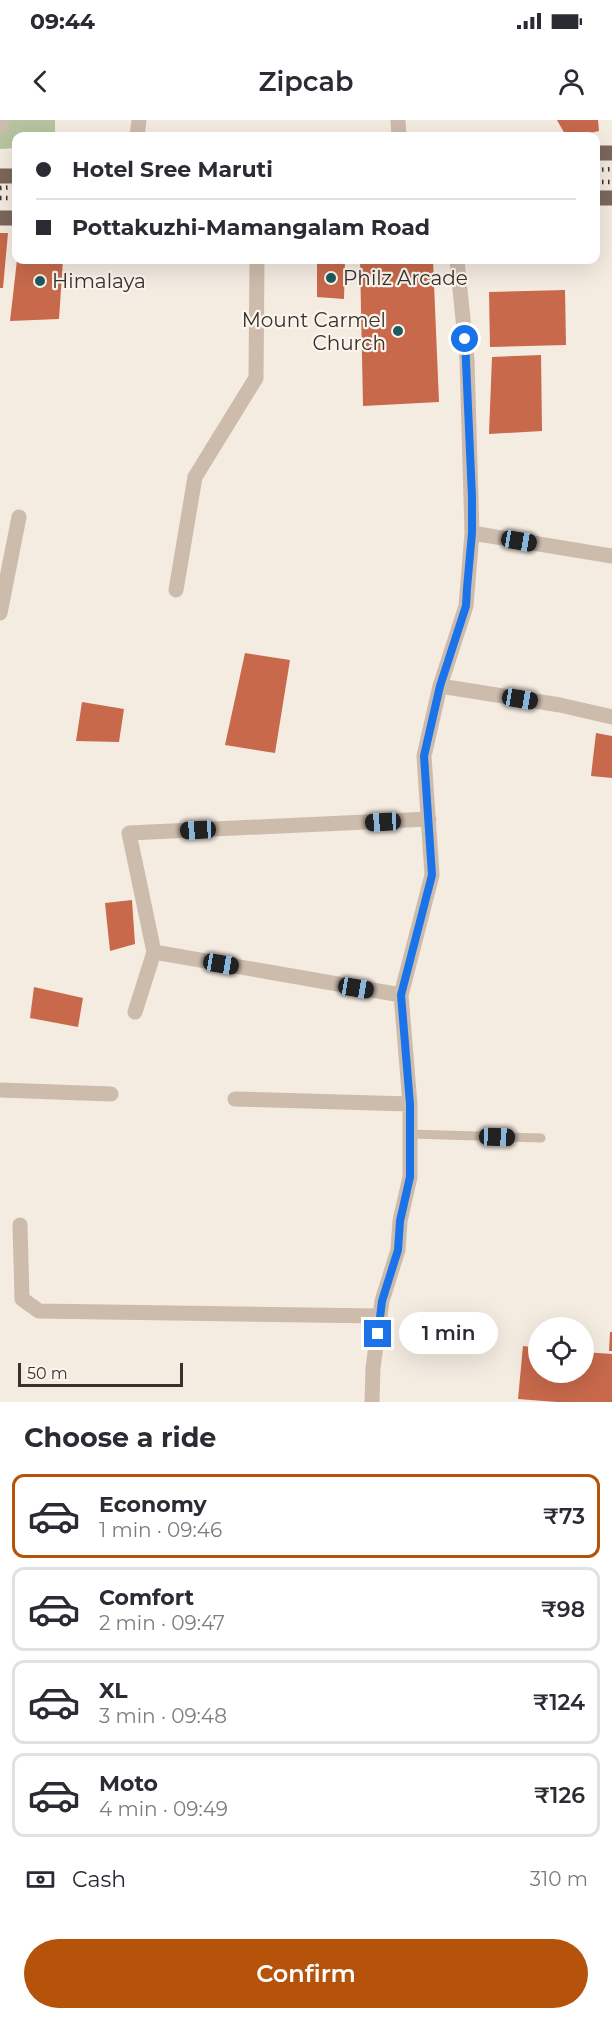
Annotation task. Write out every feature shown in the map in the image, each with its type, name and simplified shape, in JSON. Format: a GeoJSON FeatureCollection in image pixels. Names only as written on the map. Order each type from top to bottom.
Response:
{"type":"FeatureCollection","features":[{"type":"Feature","properties":{"kind":"street"},"geometry":{"type":"LineString","coordinates":[[0,127],[2,120]]}},
{"type":"Feature","properties":{"kind":"street"},"geometry":{"type":"LineString","coordinates":[[176,590],[195,477],[256,378],[258,264]]}},
{"type":"Feature","properties":{"kind":"street"},"geometry":{"type":"LineString","coordinates":[[372,1402],[373,1368],[382,1301],[398,1250],[400,1221],[410,1177],[410,1104],[401,995],[432,875],[424,756],[440,686],[466,606],[472,533],[467,359],[457,264]]}},
{"type":"Feature","properties":{"kind":"street"},"geometry":{"type":"LineString","coordinates":[[0,613],[19,517]]}},
{"type":"Feature","properties":{"kind":"street"},"geometry":{"type":"LineString","coordinates":[[472,533],[612,556]]}},
{"type":"Feature","properties":{"kind":"street"},"geometry":{"type":"LineString","coordinates":[[440,686],[560,705],[612,717]]}},
{"type":"Feature","properties":{"kind":"street"},"geometry":{"type":"LineString","coordinates":[[135,1012],[154,952],[129,833],[429,819]]}},
{"type":"Feature","properties":{"kind":"street"},"geometry":{"type":"LineString","coordinates":[[154,952],[401,995]]}},
{"type":"Feature","properties":{"kind":"street"},"geometry":{"type":"LineString","coordinates":[[0,1090],[111,1094]]}},
{"type":"Feature","properties":{"kind":"street"},"geometry":{"type":"LineString","coordinates":[[236,1098],[410,1104]]}},
{"type":"Feature","properties":{"kind":"street"},"geometry":{"type":"LineString","coordinates":[[20,1225],[22,1299],[39,1311],[380,1316]]}},
{"type":"Feature","properties":{"kind":"lane"},"geometry":{"type":"LineString","coordinates":[[410,1134],[541,1138]]}},
{"type":"Feature","properties":{"kind":"green space"},"geometry":{"type":"Polygon","coordinates":[[[0,120],[55,120],[55,132],[12,132],[12,148],[0,149],[0,120]]]}},
{"type":"Feature","properties":{"kind":"building"},"geometry":{"type":"Polygon","coordinates":[[[557,120],[598,120],[599,131],[564,132],[557,120]]]}},
{"type":"Feature","properties":{"kind":"building"},"geometry":{"type":"Polygon","coordinates":[[[0,233],[8,233],[3,288],[0,288],[0,233]]]}},
{"type":"Feature","properties":{"kind":"building"},"geometry":{"type":"Polygon","coordinates":[[[17,264],[63,264],[59,319],[10,321],[17,264]]]}},
{"type":"Feature","properties":{"kind":"building","name":"Philz Arcade"},"geometry":{"type":"Polygon","coordinates":[[[317,264],[345,264],[344,299],[317,297],[317,264]]]}},
{"type":"Feature","properties":{"kind":"building","name":"Mount Carmel Church"},"geometry":{"type":"Polygon","coordinates":[[[360,264],[433,264],[439,402],[363,406],[360,264]]]}},
{"type":"Feature","properties":{"kind":"building"},"geometry":{"type":"Polygon","coordinates":[[[565,290],[566,345],[490,347],[489,292],[565,290]]]}},
{"type":"Feature","properties":{"kind":"building"},"geometry":{"type":"Polygon","coordinates":[[[541,355],[542,431],[489,434],[492,357],[541,355]]]}},
{"type":"Feature","properties":{"kind":"building"},"geometry":{"type":"Polygon","coordinates":[[[245,653],[290,660],[275,753],[225,745],[245,653]]]}},
{"type":"Feature","properties":{"kind":"building"},"geometry":{"type":"Polygon","coordinates":[[[82,702],[124,709],[119,742],[76,741],[82,702]]]}},
{"type":"Feature","properties":{"kind":"building"},"geometry":{"type":"Polygon","coordinates":[[[596,733],[612,736],[612,778],[591,776],[596,733]]]}},
{"type":"Feature","properties":{"kind":"building"},"geometry":{"type":"Polygon","coordinates":[[[132,900],[135,944],[110,951],[105,903],[132,900]]]}},
{"type":"Feature","properties":{"kind":"building"},"geometry":{"type":"Polygon","coordinates":[[[34,987],[83,998],[78,1027],[30,1018],[34,987]]]}},
{"type":"Feature","properties":{"kind":"building"},"geometry":{"type":"Polygon","coordinates":[[[610,1332],[612,1332],[612,1351],[609,1351],[610,1332]]]}},
{"type":"Feature","properties":{"kind":"building"},"geometry":{"type":"Polygon","coordinates":[[[523,1346],[528,1347],[528,1383],[594,1383],[594,1353],[612,1354],[612,1402],[518,1399],[523,1346]]]}},
{"type":"Feature","properties":{"kind":"railway"},"geometry":{"type":"LineString","coordinates":[[600,170],[612,169]]}},
{"type":"Feature","properties":{"kind":"railway"},"geometry":{"type":"LineString","coordinates":[[600,182],[612,182]]}},
{"type":"Feature","properties":{"kind":"railway"},"geometry":{"type":"LineString","coordinates":[[0,188],[12,187]]}},
{"type":"Feature","properties":{"kind":"railway"},"geometry":{"type":"LineString","coordinates":[[0,198],[12,198]]}},
{"type":"Feature","properties":{"kind":"place","name":"Philz Arcade"},"geometry":{"type":"Point","coordinates":[331,278]}},
{"type":"Feature","properties":{"kind":"place","name":"Himalaya"},"geometry":{"type":"Point","coordinates":[40,281]}},
{"type":"Feature","properties":{"kind":"place","name":"Mount Carmel Church"},"geometry":{"type":"Point","coordinates":[398,331]}},
{"type":"Feature","properties":{"kind":"route"},"geometry":{"type":"LineString","coordinates":[[378,1334],[382,1301],[398,1250],[400,1221],[410,1177],[410,1104],[401,995],[432,875],[424,756],[440,686],[466,606],[472,533],[472,497],[465,339]]}}]}
